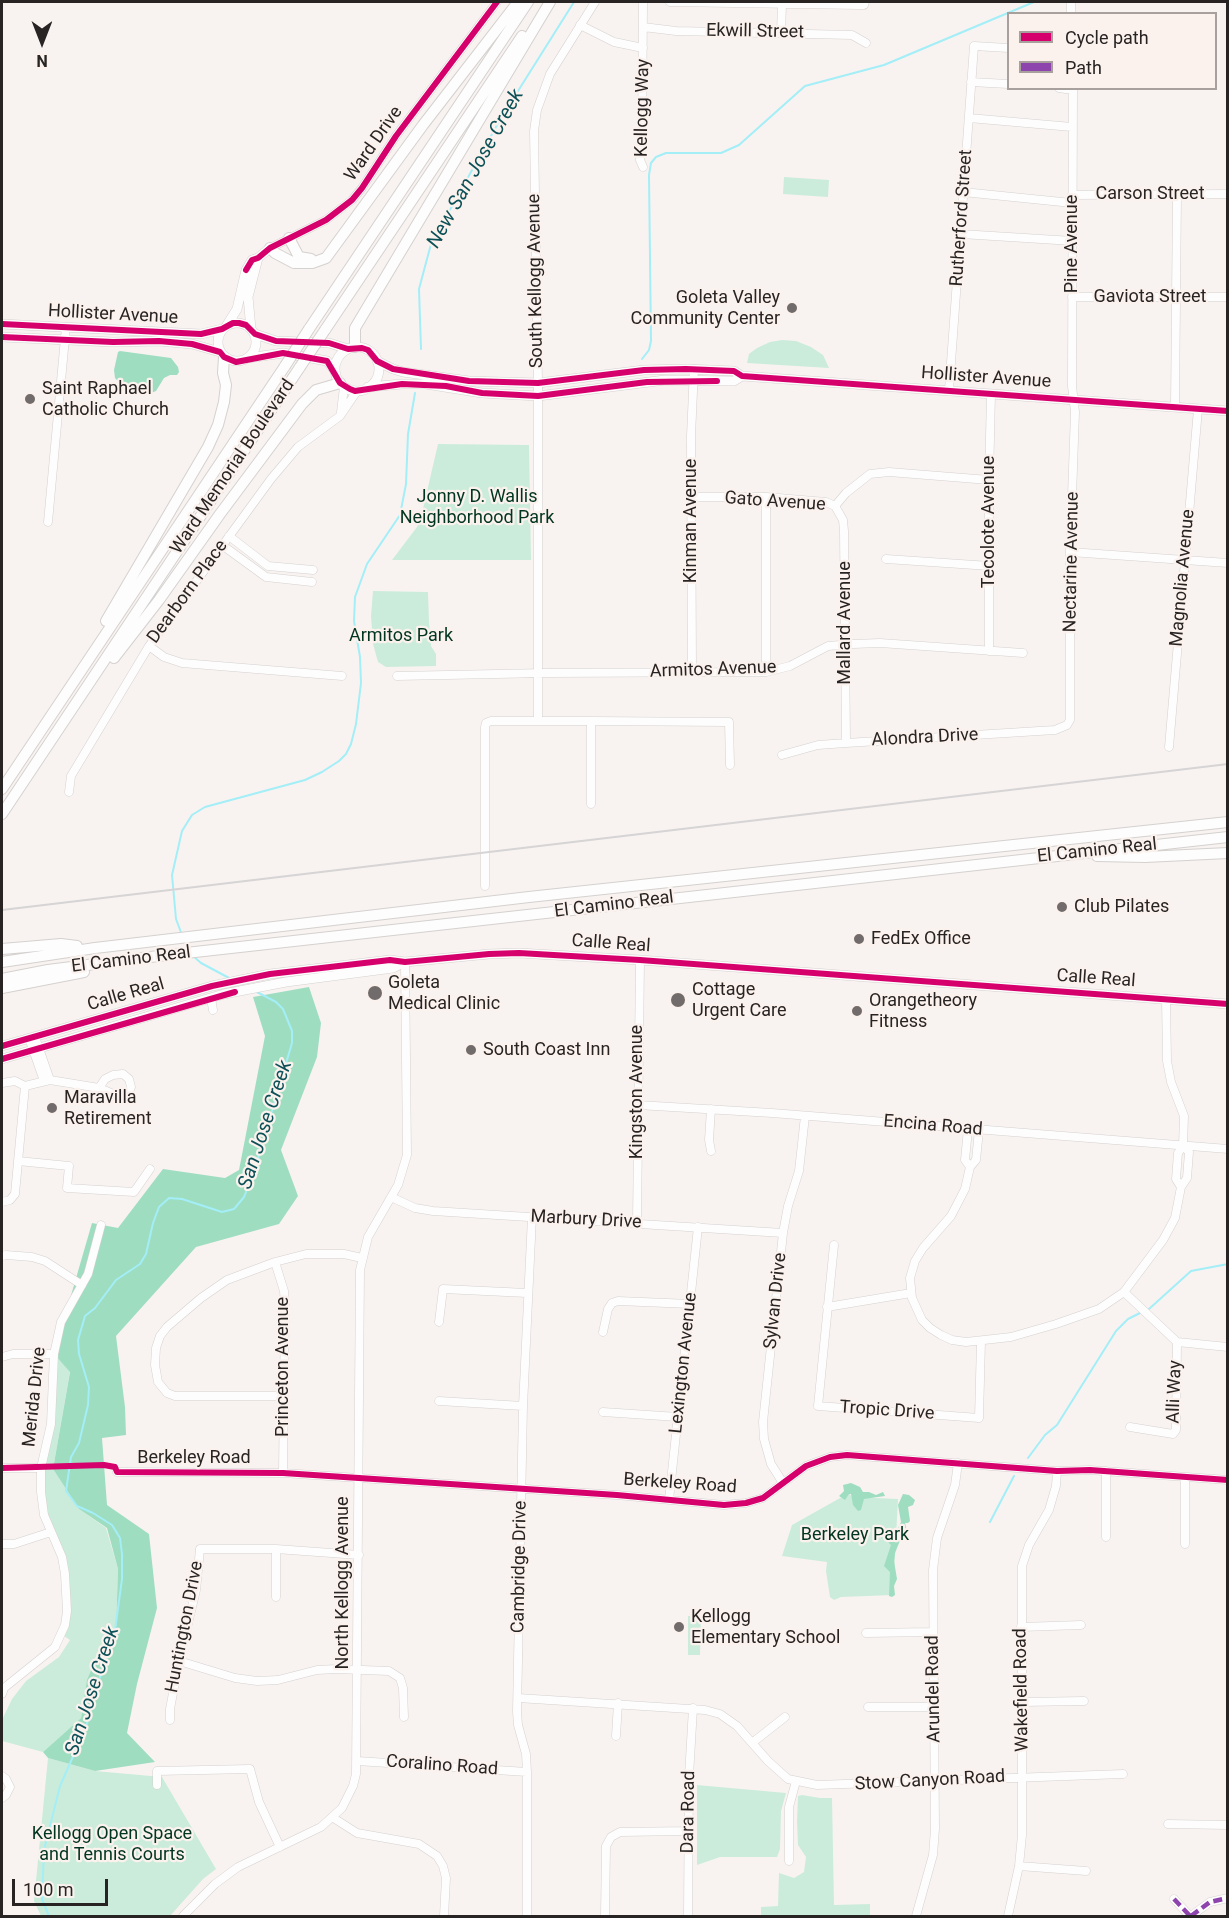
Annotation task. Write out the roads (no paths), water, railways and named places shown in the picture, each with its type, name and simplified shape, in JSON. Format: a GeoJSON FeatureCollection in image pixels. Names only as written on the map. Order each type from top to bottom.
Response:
{"type":"FeatureCollection","features":[{"type":"Feature","properties":{"kind":"highway"},"geometry":{"type":"LineString","coordinates":[[270,248],[285,260],[302,264],[320,261],[335,246],[423,124],[518,2]]}},
{"type":"Feature","properties":{"kind":"highway","name":"Ward Memorial Boulevard"},"geometry":{"type":"LineString","coordinates":[[2,789],[528,2]]}},
{"type":"Feature","properties":{"kind":"highway","name":"Ward Memorial Boulevard"},"geometry":{"type":"LineString","coordinates":[[2,814],[545,2]]}},
{"type":"Feature","properties":{"kind":"highway"},"geometry":{"type":"LineString","coordinates":[[351,348],[355,328],[550,2]]}},
{"type":"Feature","properties":{"kind":"highway"},"geometry":{"type":"LineString","coordinates":[[289,238],[299,257],[310,259],[328,253]]}},
{"type":"Feature","properties":{"kind":"highway"},"geometry":{"type":"LineString","coordinates":[[87,662],[100,630],[208,447],[218,425],[226,385],[222,355]]}},
{"type":"Feature","properties":{"kind":"highway"},"geometry":{"type":"LineString","coordinates":[[83,692],[107,667],[159,600],[302,404],[316,390],[342,385]]}},
{"type":"Feature","properties":{"kind":"highway","name":"El Camino Real"},"geometry":{"type":"LineString","coordinates":[[2,962],[95,948],[529,897],[1224,821]]}},
{"type":"Feature","properties":{"kind":"highway","name":"El Camino Real"},"geometry":{"type":"LineString","coordinates":[[2,979],[48,970],[180,953],[1227,837]]}},
{"type":"Feature","properties":{"kind":"highway"},"geometry":{"type":"LineString","coordinates":[[1076,853],[1108,857],[1227,853]]}},
{"type":"Feature","properties":{"kind":"highway"},"geometry":{"type":"LineString","coordinates":[[2,949],[61,944],[95,948]]}},
{"type":"Feature","properties":{"kind":"highway"},"geometry":{"type":"LineString","coordinates":[[2,988],[150,957]]}},
{"type":"Feature","properties":{"kind":"main road","name":"Ward Drive"},"geometry":{"type":"LineString","coordinates":[[225,327],[237,309],[246,270],[252,260],[270,248]]}},
{"type":"Feature","properties":{"kind":"main road"},"geometry":{"type":"LineString","coordinates":[[248,358],[256,348],[248,297],[258,258]]}},
{"type":"Feature","properties":{"kind":"main road"},"geometry":{"type":"LineString","coordinates":[[239,323],[276,341],[329,343],[351,348],[368,350],[377,361],[377,376],[368,387],[357,391],[342,385],[327,361],[283,353],[236,362],[222,355],[217,340],[225,327],[239,323]]}},
{"type":"Feature","properties":{"kind":"main road","name":"Hollister Avenue"},"geometry":{"type":"LineString","coordinates":[[2,324],[201,334],[225,327]]}},
{"type":"Feature","properties":{"kind":"main road","name":"Hollister Avenue"},"geometry":{"type":"LineString","coordinates":[[2,337],[113,342],[159,341],[192,344],[222,355]]}},
{"type":"Feature","properties":{"kind":"main road"},"geometry":{"type":"LineString","coordinates":[[335,371],[338,358],[351,348]]}},
{"type":"Feature","properties":{"kind":"main road","name":"Hollister Avenue"},"geometry":{"type":"LineString","coordinates":[[377,361],[427,380],[482,393],[538,396],[640,382],[734,381],[742,376]]}},
{"type":"Feature","properties":{"kind":"main road","name":"Hollister Avenue"},"geometry":{"type":"LineString","coordinates":[[368,387],[427,380],[538,383],[644,370],[694,369],[734,371],[742,376],[1227,411]]}},
{"type":"Feature","properties":{"kind":"main road","name":"Calle Real"},"geometry":{"type":"LineString","coordinates":[[2,1046],[212,986],[254,978],[390,960],[405,962],[458,956],[519,953],[1227,1004]]}},
{"type":"Feature","properties":{"kind":"main road","name":"Calle Real"},"geometry":{"type":"LineString","coordinates":[[2,1059],[230,993],[268,985],[393,968],[405,962]]}},
{"type":"Feature","properties":{"kind":"street","name":"Ward Drive"},"geometry":{"type":"LineString","coordinates":[[270,248],[326,220],[352,200],[396,136],[497,2]]}},
{"type":"Feature","properties":{"kind":"street","name":"South Kellogg Avenue"},"geometry":{"type":"LineString","coordinates":[[538,720],[535,121],[550,74],[595,2]]}},
{"type":"Feature","properties":{"kind":"street","name":"Kellogg Way"},"geometry":{"type":"LineString","coordinates":[[643,2],[640,160],[643,166]]}},
{"type":"Feature","properties":{"kind":"street"},"geometry":{"type":"LineString","coordinates":[[670,2],[864,3]]}},
{"type":"Feature","properties":{"kind":"street"},"geometry":{"type":"LineString","coordinates":[[782,4],[782,33]]}},
{"type":"Feature","properties":{"kind":"street","name":"Kellogg Way"},"geometry":{"type":"LineString","coordinates":[[580,25],[614,42],[643,48]]}},
{"type":"Feature","properties":{"kind":"street","name":"Ekwill Street"},"geometry":{"type":"LineString","coordinates":[[643,27],[676,31],[852,35],[866,43]]}},
{"type":"Feature","properties":{"kind":"street","name":"Rutherford Street"},"geometry":{"type":"LineString","coordinates":[[949,390],[974,46],[1007,48]]}},
{"type":"Feature","properties":{"kind":"street"},"geometry":{"type":"LineString","coordinates":[[971,82],[1007,84]]}},
{"type":"Feature","properties":{"kind":"street","name":"Pine Avenue"},"geometry":{"type":"LineString","coordinates":[[1073,90],[1071,386],[1073,399]]}},
{"type":"Feature","properties":{"kind":"street"},"geometry":{"type":"LineString","coordinates":[[969,118],[1072,127]]}},
{"type":"Feature","properties":{"kind":"street","name":"Carson Street"},"geometry":{"type":"LineString","coordinates":[[963,192],[1072,199],[1227,194]]}},
{"type":"Feature","properties":{"kind":"street"},"geometry":{"type":"LineString","coordinates":[[1175,407],[1177,194]]}},
{"type":"Feature","properties":{"kind":"street"},"geometry":{"type":"LineString","coordinates":[[961,234],[1072,241]]}},
{"type":"Feature","properties":{"kind":"street","name":"Gaviota Street"},"geometry":{"type":"LineString","coordinates":[[1072,297],[1227,297]]}},
{"type":"Feature","properties":{"kind":"street"},"geometry":{"type":"LineString","coordinates":[[48,522],[66,327]]}},
{"type":"Feature","properties":{"kind":"street","name":"Kinman Avenue"},"geometry":{"type":"LineString","coordinates":[[692,672],[691,497],[694,369]]}},
{"type":"Feature","properties":{"kind":"street"},"geometry":{"type":"LineString","coordinates":[[340,416],[342,385]]}},
{"type":"Feature","properties":{"kind":"street","name":"Dearborn Place"},"geometry":{"type":"LineString","coordinates":[[69,792],[70,776],[149,646],[271,479],[298,447],[340,416],[357,391]]}},
{"type":"Feature","properties":{"kind":"street","name":"Tecolote Avenue"},"geometry":{"type":"LineString","coordinates":[[990,651],[991,394]]}},
{"type":"Feature","properties":{"kind":"street","name":"Nectarine Avenue"},"geometry":{"type":"LineString","coordinates":[[1067,725],[1071,715],[1070,552],[1075,412],[1073,399]]}},
{"type":"Feature","properties":{"kind":"street","name":"Magnolia Avenue"},"geometry":{"type":"LineString","coordinates":[[1169,747],[1198,409]]}},
{"type":"Feature","properties":{"kind":"street","name":"Gato Avenue"},"geometry":{"type":"LineString","coordinates":[[691,497],[766,497],[826,502],[835,506],[846,493],[870,474],[889,472],[989,480]]}},
{"type":"Feature","properties":{"kind":"street"},"geometry":{"type":"LineString","coordinates":[[766,497],[766,672]]}},
{"type":"Feature","properties":{"kind":"street","name":"Mallard Avenue"},"geometry":{"type":"LineString","coordinates":[[835,506],[843,520],[846,742]]}},
{"type":"Feature","properties":{"kind":"street"},"geometry":{"type":"LineString","coordinates":[[229,536],[268,566],[313,570]]}},
{"type":"Feature","properties":{"kind":"street"},"geometry":{"type":"LineString","coordinates":[[222,546],[266,577],[312,582]]}},
{"type":"Feature","properties":{"kind":"street"},"geometry":{"type":"LineString","coordinates":[[1070,552],[1227,563]]}},
{"type":"Feature","properties":{"kind":"street"},"geometry":{"type":"LineString","coordinates":[[886,559],[990,566]]}},
{"type":"Feature","properties":{"kind":"street","name":"Armitos Avenue"},"geometry":{"type":"LineString","coordinates":[[398,676],[766,672],[790,666],[828,646],[845,644],[1023,653]]}},
{"type":"Feature","properties":{"kind":"street"},"geometry":{"type":"LineString","coordinates":[[149,646],[164,657],[182,663],[342,676]]}},
{"type":"Feature","properties":{"kind":"street"},"geometry":{"type":"LineString","coordinates":[[485,885],[486,723],[538,720],[729,722],[730,765]]}},
{"type":"Feature","properties":{"kind":"street"},"geometry":{"type":"LineString","coordinates":[[591,721],[591,804]]}},
{"type":"Feature","properties":{"kind":"street","name":"Alondra Drive"},"geometry":{"type":"LineString","coordinates":[[782,755],[818,745],[846,742],[1056,730],[1067,725]]}},
{"type":"Feature","properties":{"kind":"street","name":"Kingston Avenue"},"geometry":{"type":"LineString","coordinates":[[637,1223],[640,960]]}},
{"type":"Feature","properties":{"kind":"street","name":"North Kellogg Avenue"},"geometry":{"type":"LineString","coordinates":[[183,1917],[215,1884],[238,1867],[321,1827],[342,1808],[353,1786],[357,1761],[362,1258],[368,1237],[402,1174],[408,1149],[405,962]]}},
{"type":"Feature","properties":{"kind":"street"},"geometry":{"type":"LineString","coordinates":[[210,998],[213,1010]]}},
{"type":"Feature","properties":{"kind":"street"},"geometry":{"type":"LineString","coordinates":[[980,1130],[976,1160],[970,1167],[965,1190],[951,1216],[923,1248],[915,1261],[910,1278],[911,1293],[922,1320],[930,1328],[952,1340],[981,1341],[1011,1337],[1099,1309],[1124,1292],[1170,1228],[1178,1211],[1181,1187],[1176,1179],[1178,1153],[1184,1146],[1184,1116],[1171,1082],[1167,1060],[1166,999]]}},
{"type":"Feature","properties":{"kind":"street"},"geometry":{"type":"LineString","coordinates":[[32,1037],[47,1081]]}},
{"type":"Feature","properties":{"kind":"street"},"geometry":{"type":"LineString","coordinates":[[2,1083],[15,1082],[25,1086],[47,1081],[99,1088]]}},
{"type":"Feature","properties":{"kind":"street"},"geometry":{"type":"LineString","coordinates":[[2,1202],[10,1200],[15,1194],[25,1086]]}},
{"type":"Feature","properties":{"kind":"street","name":"Encina Road"},"geometry":{"type":"LineString","coordinates":[[638,1105],[1227,1149]]}},
{"type":"Feature","properties":{"kind":"street"},"geometry":{"type":"LineString","coordinates":[[711,1109],[711,1151]]}},
{"type":"Feature","properties":{"kind":"street","name":"Sylvan Drive"},"geometry":{"type":"LineString","coordinates":[[783,1483],[771,1464],[764,1439],[763,1422],[783,1233],[788,1206],[799,1171],[805,1116]]}},
{"type":"Feature","properties":{"kind":"street"},"geometry":{"type":"LineString","coordinates":[[968,1129],[965,1160],[970,1167]]}},
{"type":"Feature","properties":{"kind":"street"},"geometry":{"type":"LineString","coordinates":[[18,1161],[69,1166],[67,1188],[134,1192],[150,1169]]}},
{"type":"Feature","properties":{"kind":"street","name":"Marbury Drive"},"geometry":{"type":"LineString","coordinates":[[391,1197],[424,1210],[783,1233]]}},
{"type":"Feature","properties":{"kind":"street","name":"Cambridge Drive"},"geometry":{"type":"LineString","coordinates":[[528,1917],[527,1772],[526,1754],[518,1725],[518,1698],[523,1406],[532,1217]]}},
{"type":"Feature","properties":{"kind":"street","name":"Merida Drive"},"geometry":{"type":"LineString","coordinates":[[2,1690],[55,1647],[65,1625],[68,1611],[62,1557],[44,1515],[41,1468],[51,1424],[54,1354],[61,1322],[91,1267],[101,1225]]}},
{"type":"Feature","properties":{"kind":"street","name":"Lexington Avenue"},"geometry":{"type":"LineString","coordinates":[[669,1500],[698,1227]]}},
{"type":"Feature","properties":{"kind":"street","name":"Tropic Drive"},"geometry":{"type":"LineString","coordinates":[[834,1245],[818,1406],[979,1418],[981,1341]]}},
{"type":"Feature","properties":{"kind":"street"},"geometry":{"type":"LineString","coordinates":[[284,1396],[175,1396],[162,1388],[158,1382],[155,1365],[156,1348],[160,1336],[167,1327],[201,1298],[227,1280],[275,1262],[306,1254],[344,1254],[362,1258]]}},
{"type":"Feature","properties":{"kind":"street"},"geometry":{"type":"LineString","coordinates":[[2,1256],[17,1255],[39,1259],[60,1269],[82,1285]]}},
{"type":"Feature","properties":{"kind":"street","name":"Princeton Avenue"},"geometry":{"type":"LineString","coordinates":[[275,1262],[284,1291],[285,1305],[283,1473]]}},
{"type":"Feature","properties":{"kind":"street"},"geometry":{"type":"LineString","coordinates":[[439,1322],[443,1289],[527,1293]]}},
{"type":"Feature","properties":{"kind":"street","name":"Alli Way"},"geometry":{"type":"LineString","coordinates":[[1124,1292],[1177,1342],[1227,1347]]}},
{"type":"Feature","properties":{"kind":"street"},"geometry":{"type":"LineString","coordinates":[[827,1307],[911,1293]]}},
{"type":"Feature","properties":{"kind":"street"},"geometry":{"type":"LineString","coordinates":[[603,1332],[608,1309],[618,1301],[691,1304]]}},
{"type":"Feature","properties":{"kind":"street","name":"Alli Way"},"geometry":{"type":"LineString","coordinates":[[1130,1427],[1173,1434],[1176,1430],[1177,1342]]}},
{"type":"Feature","properties":{"kind":"street"},"geometry":{"type":"LineString","coordinates":[[2,1357],[13,1354],[54,1354]]}},
{"type":"Feature","properties":{"kind":"street"},"geometry":{"type":"LineString","coordinates":[[439,1401],[523,1406]]}},
{"type":"Feature","properties":{"kind":"street"},"geometry":{"type":"LineString","coordinates":[[603,1412],[678,1417]]}},
{"type":"Feature","properties":{"kind":"street","name":"Berkeley Road"},"geometry":{"type":"LineString","coordinates":[[117,1472],[283,1473],[736,1505],[763,1498],[806,1466],[839,1455],[1057,1471],[1106,1471],[1227,1480]]}},
{"type":"Feature","properties":{"kind":"street","name":"Arundel Road"},"geometry":{"type":"LineString","coordinates":[[916,1917],[933,1855],[934,1551],[953,1495],[958,1463]]}},
{"type":"Feature","properties":{"kind":"street"},"geometry":{"type":"LineString","coordinates":[[2,1468],[41,1468]]}},
{"type":"Feature","properties":{"kind":"street","name":"Wakefield Road"},"geometry":{"type":"LineString","coordinates":[[1008,1917],[1023,1835],[1021,1577],[1024,1556],[1049,1510],[1056,1486],[1057,1471]]}},
{"type":"Feature","properties":{"kind":"street"},"geometry":{"type":"LineString","coordinates":[[1106,1471],[1106,1537]]}},
{"type":"Feature","properties":{"kind":"street"},"geometry":{"type":"LineString","coordinates":[[1185,1477],[1185,1544]]}},
{"type":"Feature","properties":{"kind":"street"},"geometry":{"type":"LineString","coordinates":[[2,1544],[14,1544],[51,1532]]}},
{"type":"Feature","properties":{"kind":"street"},"geometry":{"type":"LineString","coordinates":[[276,1549],[276,1597]]}},
{"type":"Feature","properties":{"kind":"street","name":"Huntington Drive"},"geometry":{"type":"LineString","coordinates":[[170,1720],[179,1661],[196,1590],[200,1550],[276,1549],[359,1555]]}},
{"type":"Feature","properties":{"kind":"street"},"geometry":{"type":"LineString","coordinates":[[1021,1627],[1081,1624]]}},
{"type":"Feature","properties":{"kind":"street"},"geometry":{"type":"LineString","coordinates":[[866,1633],[933,1632]]}},
{"type":"Feature","properties":{"kind":"street"},"geometry":{"type":"LineString","coordinates":[[179,1661],[235,1678],[257,1681],[278,1680],[317,1670],[389,1671],[400,1678],[403,1688],[404,1717]]}},
{"type":"Feature","properties":{"kind":"street","name":"Stow Canyon Road"},"geometry":{"type":"LineString","coordinates":[[518,1698],[693,1708],[720,1714],[737,1726],[788,1779],[827,1786],[1023,1776],[1123,1774]]}},
{"type":"Feature","properties":{"kind":"street"},"geometry":{"type":"LineString","coordinates":[[1022,1702],[1084,1701]]}},
{"type":"Feature","properties":{"kind":"street"},"geometry":{"type":"LineString","coordinates":[[616,1736],[618,1703]]}},
{"type":"Feature","properties":{"kind":"street"},"geometry":{"type":"LineString","coordinates":[[868,1707],[934,1707]]}},
{"type":"Feature","properties":{"kind":"street","name":"Dara Road"},"geometry":{"type":"LineString","coordinates":[[688,1917],[689,1776],[693,1708]]}},
{"type":"Feature","properties":{"kind":"street"},"geometry":{"type":"LineString","coordinates":[[752,1743],[785,1717]]}},
{"type":"Feature","properties":{"kind":"street","name":"Coralino Road"},"geometry":{"type":"LineString","coordinates":[[357,1761],[527,1772]]}},
{"type":"Feature","properties":{"kind":"street"},"geometry":{"type":"LineString","coordinates":[[157,1785],[157,1771],[250,1769],[259,1802],[280,1846]]}},
{"type":"Feature","properties":{"kind":"street"},"geometry":{"type":"LineString","coordinates":[[2,1776],[10,1787],[6,1796],[2,1798]]}},
{"type":"Feature","properties":{"kind":"street"},"geometry":{"type":"LineString","coordinates":[[789,1861],[789,1807],[796,1781]]}},
{"type":"Feature","properties":{"kind":"street"},"geometry":{"type":"LineString","coordinates":[[332,1817],[357,1833],[419,1844],[437,1856],[446,1878],[444,1917]]}},
{"type":"Feature","properties":{"kind":"street"},"geometry":{"type":"LineString","coordinates":[[1168,1824],[1227,1824]]}},
{"type":"Feature","properties":{"kind":"street"},"geometry":{"type":"LineString","coordinates":[[606,1829],[610,1837]]}},
{"type":"Feature","properties":{"kind":"street"},"geometry":{"type":"LineString","coordinates":[[605,1917],[606,1845],[610,1837],[620,1832],[688,1831]]}},
{"type":"Feature","properties":{"kind":"street"},"geometry":{"type":"LineString","coordinates":[[1019,1866],[1086,1870]]}},
{"type":"Feature","properties":{"kind":"street"},"geometry":{"type":"LineString","coordinates":[[1174,1899],[1191,1917],[1210,1902],[1227,1898]]}},
{"type":"Feature","properties":{"kind":"waterway","name":"New San Jose Creek"},"geometry":{"type":"LineString","coordinates":[[421,349],[419,289],[431,244],[501,118],[574,2]]}},
{"type":"Feature","properties":{"kind":"waterway"},"geometry":{"type":"LineString","coordinates":[[1010,12],[1034,2]]}},
{"type":"Feature","properties":{"kind":"waterway"},"geometry":{"type":"LineString","coordinates":[[642,359],[649,350],[651,341],[649,175],[651,163],[656,157],[666,153],[721,153],[739,145],[805,86],[884,65],[1007,13]]}},
{"type":"Feature","properties":{"kind":"waterway","name":"San Jose Creek"},"geometry":{"type":"LineString","coordinates":[[182,935],[176,919],[172,875],[182,831],[192,815],[205,807],[305,780],[339,761],[351,744],[361,683],[360,657],[354,621],[355,597],[367,564],[400,515],[406,484],[408,434],[415,393]]}},
{"type":"Feature","properties":{"kind":"waterway","name":"San Jose Creek"},"geometry":{"type":"LineString","coordinates":[[193,956],[201,963],[231,979]]}},
{"type":"Feature","properties":{"kind":"waterway","name":"San Jose Creek"},"geometry":{"type":"LineString","coordinates":[[49,1916],[42,1899],[44,1850],[60,1786],[86,1727],[95,1691],[114,1638],[122,1579],[120,1538],[112,1525],[77,1506],[66,1491],[71,1457],[79,1443],[88,1405],[89,1387],[79,1354],[78,1340],[85,1316],[95,1308],[116,1280],[140,1264],[146,1254],[159,1207],[169,1198],[182,1199],[222,1212],[234,1209],[244,1197],[254,1172],[292,1043],[292,1031],[283,1009],[276,1002],[255,991]]}},
{"type":"Feature","properties":{"kind":"waterway"},"geometry":{"type":"LineString","coordinates":[[1149,1309],[1191,1271],[1228,1264]]}},
{"type":"Feature","properties":{"kind":"waterway"},"geometry":{"type":"LineString","coordinates":[[1028,1458],[1045,1435],[1057,1425],[1116,1331],[1128,1319],[1140,1313]]}},
{"type":"Feature","properties":{"kind":"waterway"},"geometry":{"type":"LineString","coordinates":[[990,1522],[1014,1476]]}},
{"type":"Feature","properties":{"kind":"railway"},"geometry":{"type":"LineString","coordinates":[[2,910],[1228,764]]}},
{"type":"Feature","properties":{"kind":"place","name":"Goleta Valley Community Center"},"geometry":{"type":"Point","coordinates":[792,308]}},
{"type":"Feature","properties":{"kind":"place","name":"Saint Raphael Catholic Church"},"geometry":{"type":"Point","coordinates":[30,399]}},
{"type":"Feature","properties":{"kind":"place","name":"Club Pilates"},"geometry":{"type":"Point","coordinates":[1062,907]}},
{"type":"Feature","properties":{"kind":"place","name":"FedEx Office"},"geometry":{"type":"Point","coordinates":[859,939]}},
{"type":"Feature","properties":{"kind":"place","name":"Goleta Medical Clinic"},"geometry":{"type":"Point","coordinates":[375,993]}},
{"type":"Feature","properties":{"kind":"place","name":"Cottage Urgent Care"},"geometry":{"type":"Point","coordinates":[678,1000]}},
{"type":"Feature","properties":{"kind":"place","name":"Orangetheory Fitness"},"geometry":{"type":"Point","coordinates":[857,1011]}},
{"type":"Feature","properties":{"kind":"place","name":"South Coast Inn"},"geometry":{"type":"Point","coordinates":[471,1050]}},
{"type":"Feature","properties":{"kind":"place","name":"Maravilla Retirement"},"geometry":{"type":"Point","coordinates":[52,1108]}},
{"type":"Feature","properties":{"kind":"place","name":"Kellogg Elementary School"},"geometry":{"type":"Point","coordinates":[679,1627]}},
{"type":"Feature","properties":{"kind":"park label","name":"Jonny D. Wallis Neighborhood Park"},"geometry":{"type":"Point","coordinates":[477,507]}},
{"type":"Feature","properties":{"kind":"park label","name":"Armitos Park"},"geometry":{"type":"Point","coordinates":[401,636]}},
{"type":"Feature","properties":{"kind":"park label","name":"Berkeley Park"},"geometry":{"type":"Point","coordinates":[855,1535]}},
{"type":"Feature","properties":{"kind":"park label","name":"Kellogg Open Space and Tennis Courts"},"geometry":{"type":"Point","coordinates":[112,1844]}}]}
